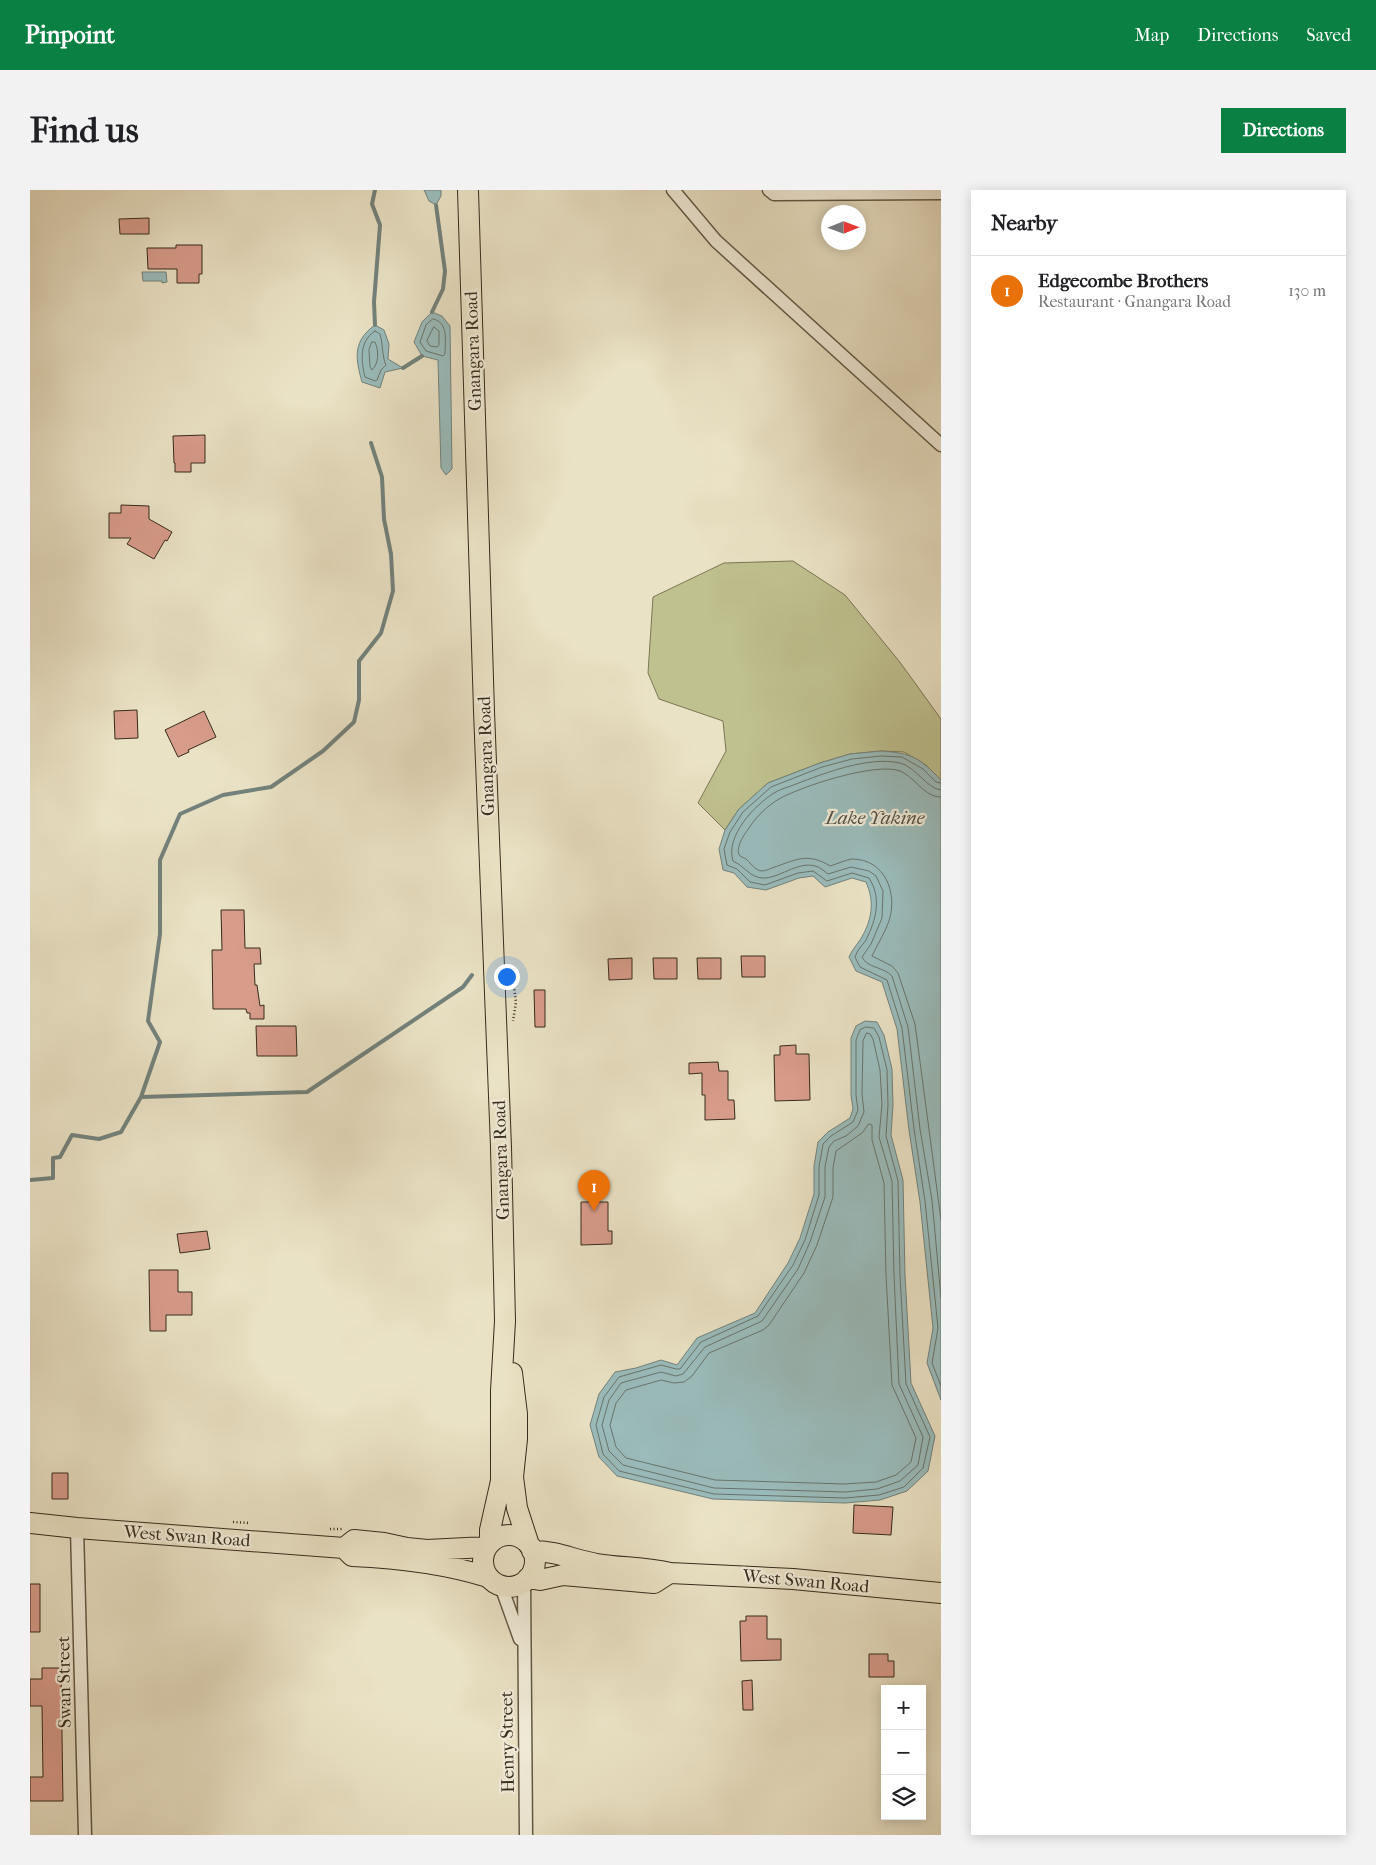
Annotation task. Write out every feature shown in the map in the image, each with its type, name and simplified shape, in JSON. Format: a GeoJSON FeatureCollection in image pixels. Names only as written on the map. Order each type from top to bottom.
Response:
{"type":"FeatureCollection","features":[{"type":"Feature","properties":{"kind":"main road","name":"Gnangara Road"},"geometry":{"type":"LineString","coordinates":[[468,190],[484,711],[501,1147],[505,1321],[501,1391],[502,1481],[488,1545]]}},
{"type":"Feature","properties":{"kind":"main road","name":"Gnangara Road"},"geometry":{"type":"LineString","coordinates":[[505,1321],[517,1414],[517,1438],[513,1477],[517,1508],[531,1548]]}},
{"type":"Feature","properties":{"kind":"main road","name":"West Swan Road"},"geometry":{"type":"LineString","coordinates":[[30,1523],[344,1548],[352,1556],[398,1558],[461,1569],[495,1581]]}},
{"type":"Feature","properties":{"kind":"main road"},"geometry":{"type":"LineString","coordinates":[[506,1535],[523,1539],[531,1548],[534,1565],[526,1580],[509,1587],[495,1581],[482,1562],[488,1545],[506,1535]]}},
{"type":"Feature","properties":{"kind":"main road","name":"West Swan Road"},"geometry":{"type":"LineString","coordinates":[[344,1548],[354,1540],[427,1550],[488,1545]]}},
{"type":"Feature","properties":{"kind":"main road","name":"West Swan Road"},"geometry":{"type":"LineString","coordinates":[[531,1548],[550,1551],[597,1564],[655,1569],[670,1573],[793,1579],[941,1593]]}},
{"type":"Feature","properties":{"kind":"main road","name":"West Swan Road"},"geometry":{"type":"LineString","coordinates":[[526,1580],[540,1580],[563,1575],[654,1583],[670,1573]]}},
{"type":"Feature","properties":{"kind":"street"},"geometry":{"type":"LineString","coordinates":[[673,190],[716,241],[941,445]]}},
{"type":"Feature","properties":{"kind":"street"},"geometry":{"type":"LineString","coordinates":[[769,190],[774,194],[941,193]]}},
{"type":"Feature","properties":{"kind":"street","name":"Swan Street"},"geometry":{"type":"LineString","coordinates":[[77,1528],[85,1835]]}},
{"type":"Feature","properties":{"kind":"street","name":"Henry Street"},"geometry":{"type":"LineString","coordinates":[[526,1580],[523,1648],[526,1835]]}},
{"type":"Feature","properties":{"kind":"street","name":"Henry Street"},"geometry":{"type":"LineString","coordinates":[[495,1581],[523,1648]]}},
{"type":"Feature","properties":{"kind":"green space"},"geometry":{"type":"Polygon","coordinates":[[[793,561],[845,595],[899,661],[941,719],[941,780],[926,765],[904,752],[881,751],[850,754],[820,763],[768,783],[739,809],[725,830],[698,803],[726,751],[723,721],[659,699],[648,673],[653,597],[724,563],[793,561]]]}},
{"type":"Feature","properties":{"kind":"water"},"geometry":{"type":"Polygon","coordinates":[[[424,190],[441,190],[441,196],[436,205],[429,201],[424,190]]]}},
{"type":"Feature","properties":{"kind":"water"},"geometry":{"type":"Polygon","coordinates":[[[142,272],[166,272],[167,282],[143,281],[142,272]]]}},
{"type":"Feature","properties":{"kind":"water"},"geometry":{"type":"Polygon","coordinates":[[[432,312],[442,316],[450,326],[452,469],[446,475],[441,468],[438,360],[422,356],[414,342],[422,322],[432,312]]]}},
{"type":"Feature","properties":{"kind":"water"},"geometry":{"type":"Polygon","coordinates":[[[375,325],[384,330],[389,344],[388,359],[403,368],[385,372],[380,388],[362,382],[357,357],[359,343],[375,325]]]}},
{"type":"Feature","properties":{"kind":"water","name":"Lake Yakine"},"geometry":{"type":"Polygon","coordinates":[[[881,751],[901,753],[915,758],[927,766],[941,780],[941,1400],[927,1363],[933,1328],[920,1202],[897,1029],[882,982],[856,971],[849,957],[864,933],[870,919],[871,897],[869,889],[866,882],[852,878],[825,887],[813,876],[799,878],[766,890],[747,887],[734,873],[723,870],[719,849],[725,830],[739,809],[768,783],[820,763],[850,754],[881,751]]]}},
{"type":"Feature","properties":{"kind":"water"},"geometry":{"type":"Polygon","coordinates":[[[865,1021],[877,1022],[884,1035],[892,1069],[893,1105],[891,1135],[903,1180],[905,1275],[911,1383],[935,1436],[928,1471],[907,1491],[880,1500],[845,1503],[713,1499],[617,1476],[599,1457],[590,1425],[599,1394],[615,1372],[661,1360],[677,1365],[697,1338],[755,1313],[788,1263],[800,1238],[814,1194],[814,1166],[818,1142],[828,1132],[850,1118],[853,1109],[851,1095],[851,1038],[856,1026],[865,1021]]]}},
{"type":"Feature","properties":{"kind":"building"},"geometry":{"type":"Polygon","coordinates":[[[149,218],[149,234],[120,234],[119,219],[149,218]]]}},
{"type":"Feature","properties":{"kind":"building"},"geometry":{"type":"Polygon","coordinates":[[[176,245],[202,245],[202,274],[199,274],[199,283],[177,283],[177,269],[148,269],[147,248],[176,248],[176,245]]]}},
{"type":"Feature","properties":{"kind":"building"},"geometry":{"type":"Polygon","coordinates":[[[205,435],[205,463],[191,463],[191,472],[175,472],[173,436],[205,435]]]}},
{"type":"Feature","properties":{"kind":"building"},"geometry":{"type":"Polygon","coordinates":[[[121,505],[149,506],[149,519],[172,532],[154,559],[127,544],[131,538],[109,538],[109,513],[121,513],[121,505]]]}},
{"type":"Feature","properties":{"kind":"building"},"geometry":{"type":"Polygon","coordinates":[[[137,710],[138,738],[115,739],[114,711],[137,710]]]}},
{"type":"Feature","properties":{"kind":"building"},"geometry":{"type":"Polygon","coordinates":[[[204,711],[216,737],[188,750],[189,752],[178,757],[165,730],[204,711]]]}},
{"type":"Feature","properties":{"kind":"building"},"geometry":{"type":"Polygon","coordinates":[[[221,910],[244,910],[245,948],[260,948],[261,964],[254,964],[255,985],[257,985],[260,1006],[264,1005],[264,1019],[250,1019],[250,1013],[247,1013],[246,1009],[213,1009],[212,950],[222,950],[221,910]]]}},
{"type":"Feature","properties":{"kind":"building"},"geometry":{"type":"Polygon","coordinates":[[[741,956],[765,956],[765,977],[742,977],[741,956]]]}},
{"type":"Feature","properties":{"kind":"building"},"geometry":{"type":"Polygon","coordinates":[[[632,958],[632,979],[609,980],[608,959],[632,958]]]}},
{"type":"Feature","properties":{"kind":"building"},"geometry":{"type":"Polygon","coordinates":[[[653,958],[677,958],[677,979],[654,979],[653,958]]]}},
{"type":"Feature","properties":{"kind":"building"},"geometry":{"type":"Polygon","coordinates":[[[697,958],[721,958],[721,979],[698,979],[697,958]]]}},
{"type":"Feature","properties":{"kind":"building"},"geometry":{"type":"Polygon","coordinates":[[[534,990],[545,990],[545,1027],[535,1027],[534,990]]]}},
{"type":"Feature","properties":{"kind":"building"},"geometry":{"type":"Polygon","coordinates":[[[256,1026],[296,1026],[297,1056],[257,1056],[256,1026]]]}},
{"type":"Feature","properties":{"kind":"building"},"geometry":{"type":"Polygon","coordinates":[[[796,1045],[796,1054],[809,1054],[810,1100],[775,1101],[774,1055],[780,1055],[780,1046],[796,1045]]]}},
{"type":"Feature","properties":{"kind":"building"},"geometry":{"type":"Polygon","coordinates":[[[718,1062],[719,1071],[728,1071],[728,1100],[734,1100],[735,1119],[705,1120],[705,1095],[702,1095],[702,1073],[689,1074],[689,1063],[718,1062]]]}},
{"type":"Feature","properties":{"kind":"building"},"geometry":{"type":"Polygon","coordinates":[[[581,1202],[608,1202],[608,1231],[612,1231],[612,1244],[581,1245],[581,1202]]]}},
{"type":"Feature","properties":{"kind":"building"},"geometry":{"type":"Polygon","coordinates":[[[207,1231],[210,1249],[180,1253],[177,1234],[207,1231]]]}},
{"type":"Feature","properties":{"kind":"building"},"geometry":{"type":"Polygon","coordinates":[[[149,1270],[178,1270],[178,1292],[192,1292],[192,1315],[166,1315],[166,1331],[150,1331],[149,1270]]]}},
{"type":"Feature","properties":{"kind":"building"},"geometry":{"type":"Polygon","coordinates":[[[52,1473],[68,1473],[68,1499],[52,1499],[52,1473]]]}},
{"type":"Feature","properties":{"kind":"building"},"geometry":{"type":"Polygon","coordinates":[[[854,1505],[893,1507],[891,1535],[853,1533],[854,1505]]]}},
{"type":"Feature","properties":{"kind":"building"},"geometry":{"type":"Polygon","coordinates":[[[30,1584],[40,1584],[40,1632],[30,1632],[30,1584]]]}},
{"type":"Feature","properties":{"kind":"building"},"geometry":{"type":"Polygon","coordinates":[[[746,1616],[767,1616],[767,1639],[781,1639],[781,1660],[741,1661],[740,1621],[746,1621],[746,1616]]]}},
{"type":"Feature","properties":{"kind":"building"},"geometry":{"type":"Polygon","coordinates":[[[869,1654],[888,1654],[888,1661],[894,1661],[894,1677],[869,1677],[869,1654]]]}},
{"type":"Feature","properties":{"kind":"building"},"geometry":{"type":"Polygon","coordinates":[[[42,1668],[61,1668],[63,1801],[30,1801],[30,1777],[43,1777],[42,1706],[30,1706],[30,1679],[42,1679],[42,1668]]]}},
{"type":"Feature","properties":{"kind":"building"},"geometry":{"type":"Polygon","coordinates":[[[752,1680],[753,1710],[743,1710],[742,1681],[752,1680]]]}},
{"type":"Feature","properties":{"kind":"waterway"},"geometry":{"type":"LineString","coordinates":[[375,190],[372,204],[380,225],[374,302],[375,325]]}},
{"type":"Feature","properties":{"kind":"waterway"},"geometry":{"type":"LineString","coordinates":[[432,312],[443,289],[445,271],[436,205]]}},
{"type":"Feature","properties":{"kind":"waterway"},"geometry":{"type":"LineString","coordinates":[[403,368],[422,356]]}},
{"type":"Feature","properties":{"kind":"waterway"},"geometry":{"type":"LineString","coordinates":[[30,1180],[53,1178],[53,1158],[60,1157],[72,1135],[99,1139],[121,1132],[141,1097],[160,1042],[148,1021],[160,934],[160,860],[180,814],[223,795],[271,787],[323,751],[354,722],[359,700],[359,661],[381,633],[393,591],[391,554],[384,519],[382,477],[371,443]]}},
{"type":"Feature","properties":{"kind":"waterway"},"geometry":{"type":"LineString","coordinates":[[141,1097],[307,1092],[463,987],[472,975]]}},
{"type":"Feature","properties":{"kind":"place","name":"Edgecombe Brothers"},"geometry":{"type":"Point","coordinates":[594,1211]}}]}
